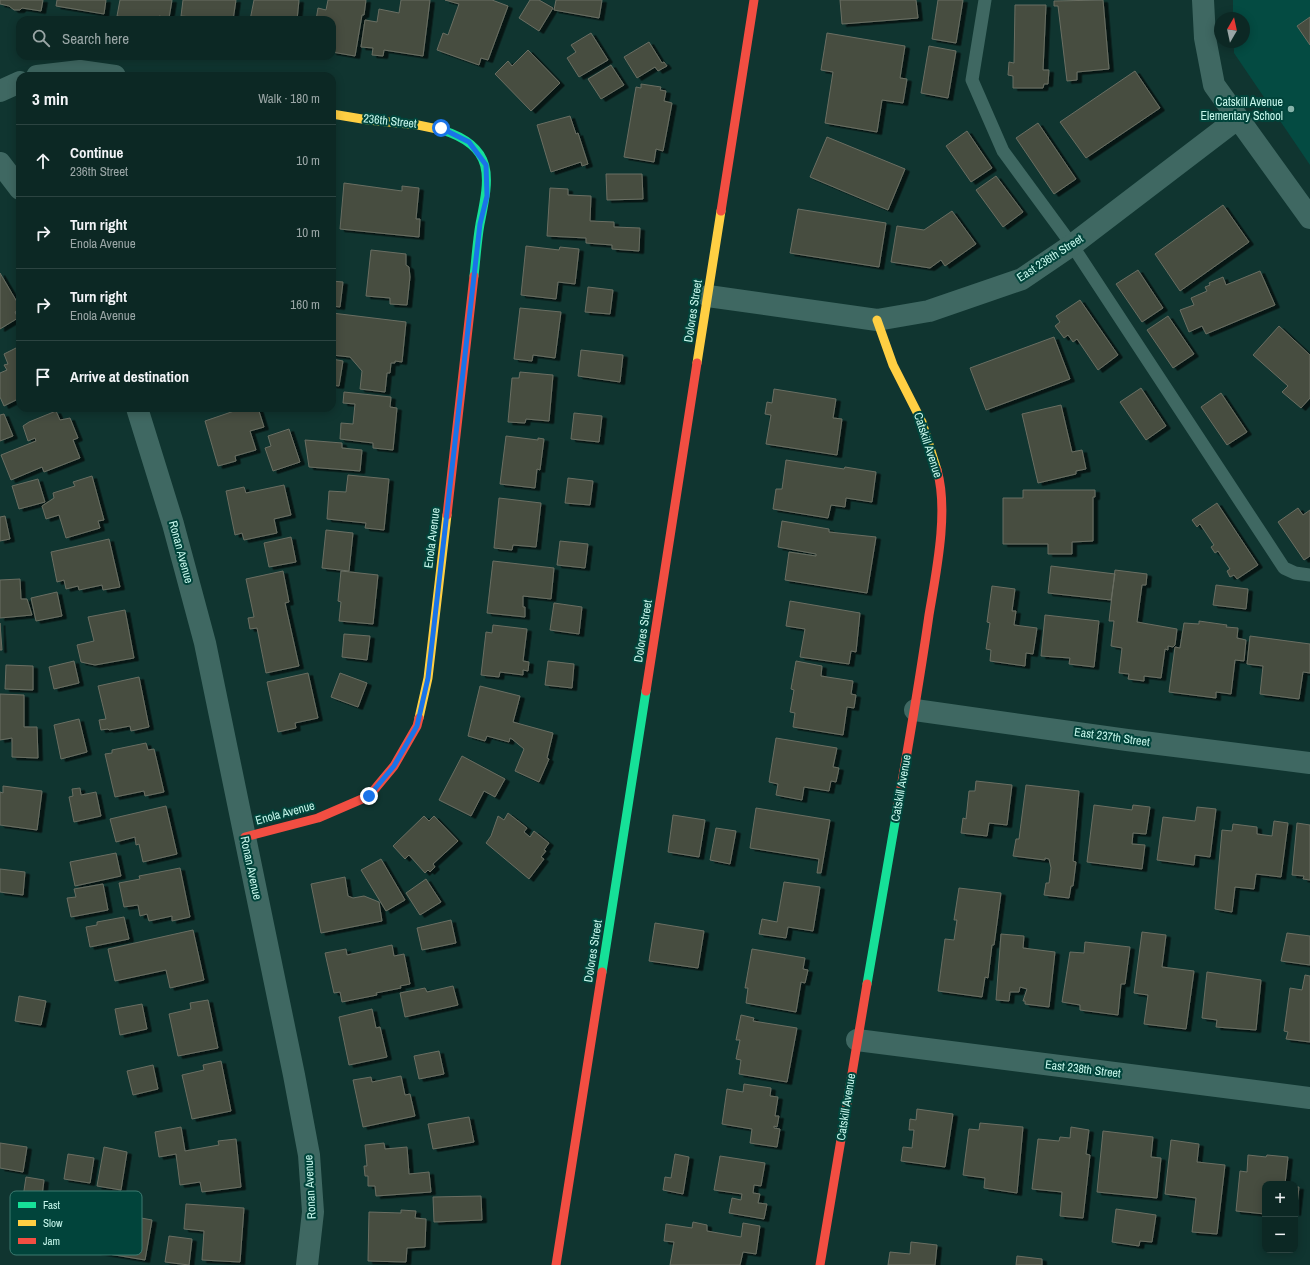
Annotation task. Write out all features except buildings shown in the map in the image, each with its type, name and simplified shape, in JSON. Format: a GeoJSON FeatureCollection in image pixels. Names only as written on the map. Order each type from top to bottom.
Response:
{"type":"FeatureCollection","features":[{"type":"Feature","properties":{"kind":"street","name":"Dolores Street"},"geometry":{"type":"LineString","coordinates":[[556,1265],[754,0]]}},
{"type":"Feature","properties":{"kind":"street"},"geometry":{"type":"LineString","coordinates":[[1203,0],[1205,38],[1214,85],[1237,119],[1310,218]]}},
{"type":"Feature","properties":{"kind":"street"},"geometry":{"type":"LineString","coordinates":[[66,72],[80,70],[92,72]]}},
{"type":"Feature","properties":{"kind":"street"},"geometry":{"type":"LineString","coordinates":[[0,91],[16,84]]}},
{"type":"Feature","properties":{"kind":"street","name":"236th Street"},"geometry":{"type":"LineString","coordinates":[[336,115],[368,120],[408,122],[441,128],[469,142]]}},
{"type":"Feature","properties":{"kind":"street","name":"East 236th Street"},"geometry":{"type":"LineString","coordinates":[[708,296],[877,320],[929,310],[1022,279],[1072,245],[1237,119]]}},
{"type":"Feature","properties":{"kind":"street","name":"Enola Avenue"},"geometry":{"type":"LineString","coordinates":[[245,837],[318,818],[369,796],[394,766],[417,726],[428,678],[480,224],[487,196],[486,165],[469,142]]}},
{"type":"Feature","properties":{"kind":"street"},"geometry":{"type":"LineString","coordinates":[[0,164],[16,184]]}},
{"type":"Feature","properties":{"kind":"street","name":"Catskill Avenue"},"geometry":{"type":"LineString","coordinates":[[820,1265],[856,1040],[915,710],[941,538],[940,481],[922,422],[893,365],[877,320]]}},
{"type":"Feature","properties":{"kind":"street","name":"Ronan Avenue"},"geometry":{"type":"LineString","coordinates":[[138,412],[173,524],[205,643],[294,1075],[309,1154],[313,1212],[307,1265]]}},
{"type":"Feature","properties":{"kind":"street","name":"East 237th Street"},"geometry":{"type":"LineString","coordinates":[[915,710],[1127,740],[1310,763]]}},
{"type":"Feature","properties":{"kind":"street","name":"East 238th Street"},"geometry":{"type":"LineString","coordinates":[[856,1040],[1310,1098]]}},
{"type":"Feature","properties":{"kind":"lane"},"geometry":{"type":"LineString","coordinates":[[985,0],[972,80],[1003,151],[1072,245],[1284,568],[1295,573],[1310,575]]}},
{"type":"Feature","properties":{"kind":"shaded area","name":"Catskill Avenue Elementary School"},"geometry":{"type":"Polygon","coordinates":[[[1233,0],[1310,0],[1310,165],[1234,53],[1234,48],[1250,48],[1250,12],[1233,12],[1233,0]]]}},
{"type":"Feature","properties":{"kind":"traffic: fast"},"geometry":{"type":"LineString","coordinates":[[442,130],[460,137],[472,146],[481,155],[485,166],[486,193],[479,230],[474,276]]}},
{"type":"Feature","properties":{"kind":"traffic: fast"},"geometry":{"type":"LineString","coordinates":[[602,972],[646,691]]}},
{"type":"Feature","properties":{"kind":"traffic: fast"},"geometry":{"type":"LineString","coordinates":[[867,984],[898,805]]}},
{"type":"Feature","properties":{"kind":"traffic: slow"},"geometry":{"type":"LineString","coordinates":[[336,115],[368,120],[418,125],[442,130]]}},
{"type":"Feature","properties":{"kind":"traffic: slow"},"geometry":{"type":"LineString","coordinates":[[697,363],[721,211]]}},
{"type":"Feature","properties":{"kind":"traffic: slow"},"geometry":{"type":"LineString","coordinates":[[877,320],[893,365],[922,422],[937,470]]}},
{"type":"Feature","properties":{"kind":"traffic: slow"},"geometry":{"type":"LineString","coordinates":[[419,718],[428,678],[447,515]]}},
{"type":"Feature","properties":{"kind":"traffic: jam"},"geometry":{"type":"LineString","coordinates":[[721,211],[754,0]]}},
{"type":"Feature","properties":{"kind":"traffic: jam"},"geometry":{"type":"LineString","coordinates":[[447,515],[474,276]]}},
{"type":"Feature","properties":{"kind":"traffic: jam"},"geometry":{"type":"LineString","coordinates":[[646,691],[697,363]]}},
{"type":"Feature","properties":{"kind":"traffic: jam"},"geometry":{"type":"LineString","coordinates":[[898,805],[938,561],[942,523],[942,504],[937,470]]}},
{"type":"Feature","properties":{"kind":"traffic: jam"},"geometry":{"type":"LineString","coordinates":[[245,837],[318,818],[369,796],[394,766],[417,726],[419,718]]}},
{"type":"Feature","properties":{"kind":"traffic: jam"},"geometry":{"type":"LineString","coordinates":[[556,1265],[602,972]]}},
{"type":"Feature","properties":{"kind":"traffic: jam"},"geometry":{"type":"LineString","coordinates":[[820,1265],[867,984]]}},
{"type":"Feature","properties":{"kind":"place","name":"Catskill Avenue Elementary School"},"geometry":{"type":"Point","coordinates":[1291,109]}},
{"type":"Feature","properties":{"kind":"route"},"geometry":{"type":"LineString","coordinates":[[369,796],[394,766],[417,726],[428,678],[480,224],[487,196],[486,165],[469,142],[441,128]]}}]}
